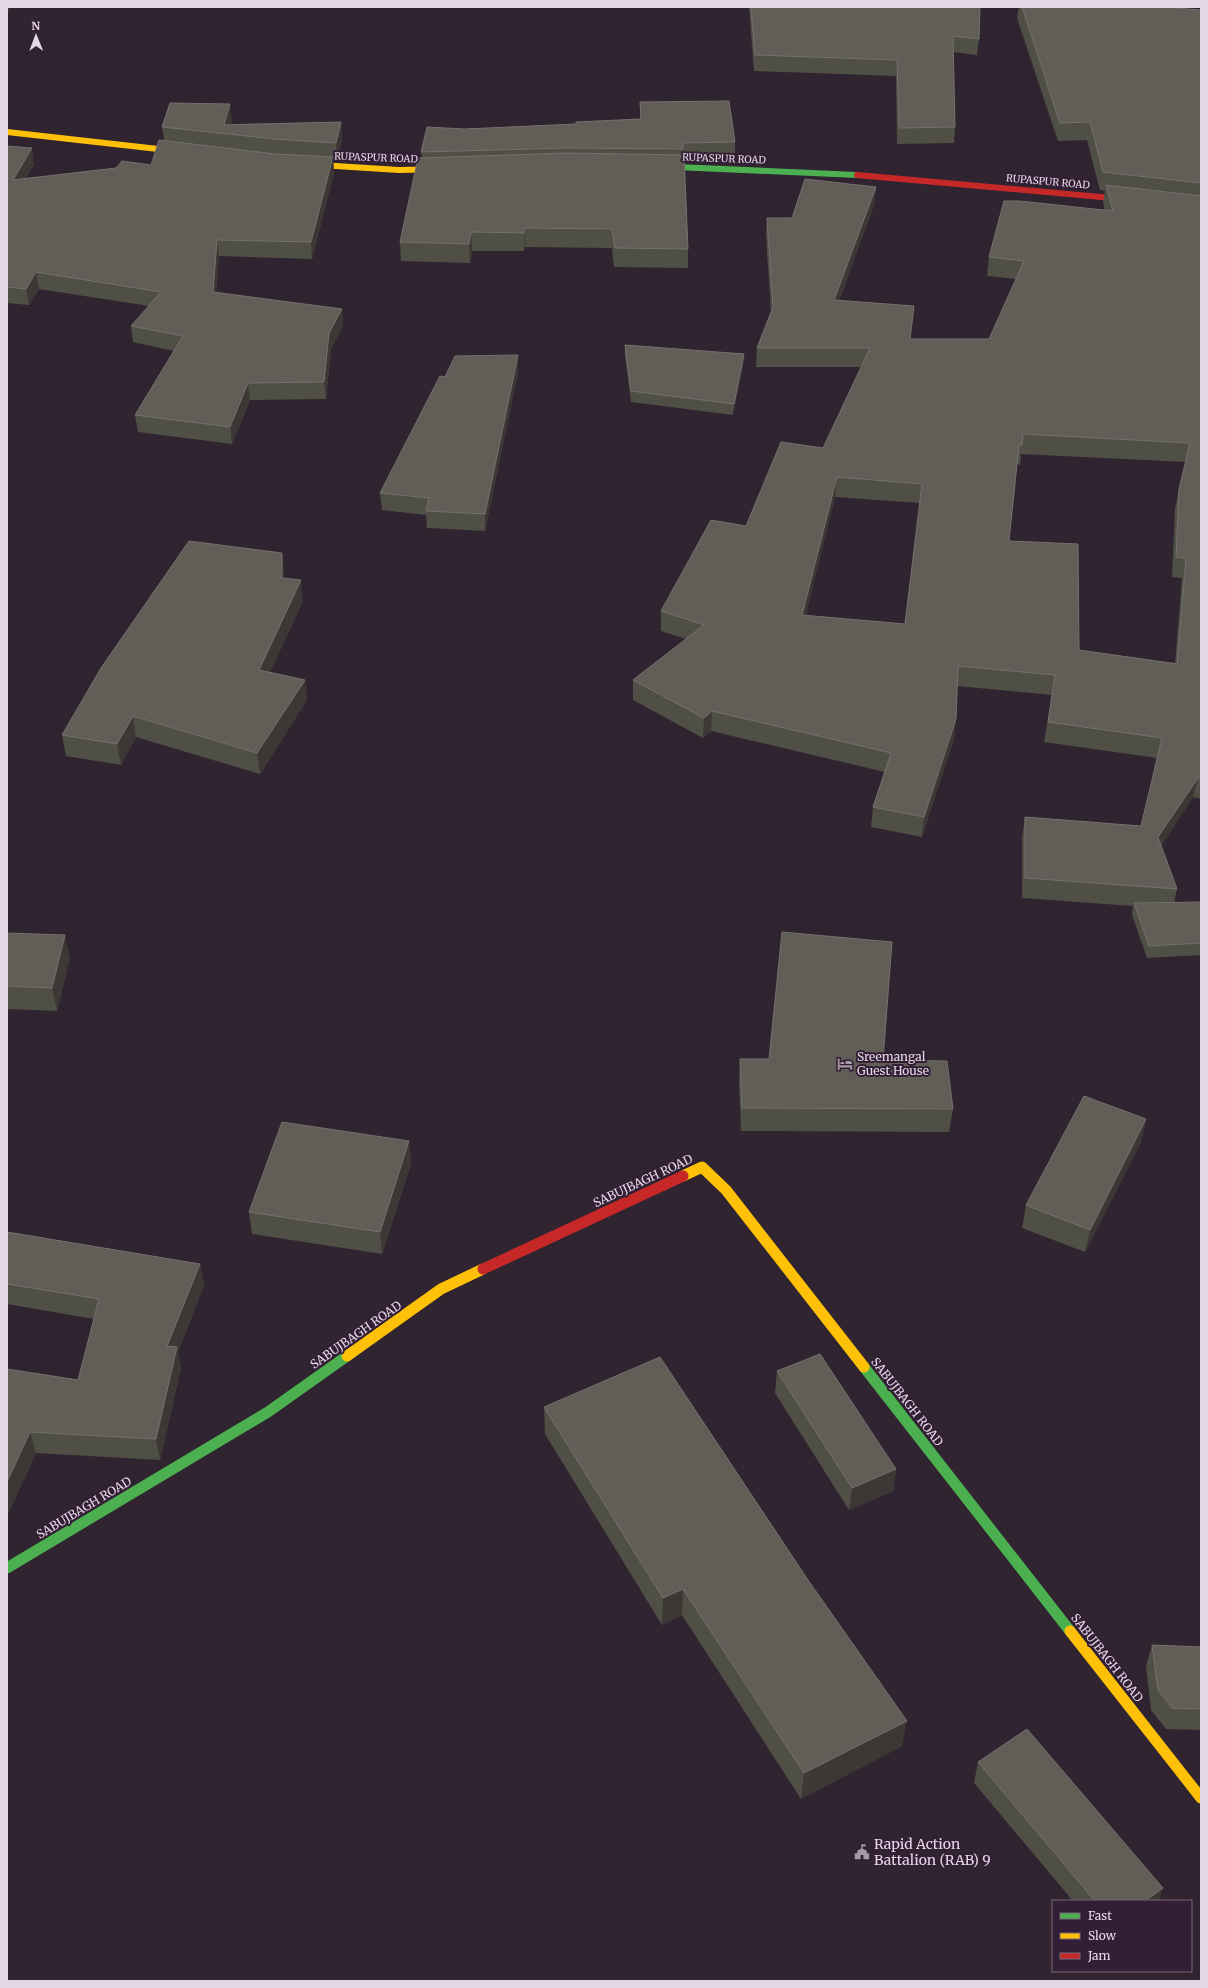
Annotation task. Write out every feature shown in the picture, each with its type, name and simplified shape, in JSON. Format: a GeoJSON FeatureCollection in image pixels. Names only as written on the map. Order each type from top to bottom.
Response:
{"type":"FeatureCollection","features":[{"type":"Feature","properties":{"kind":"street"},"geometry":{"type":"LineString","coordinates":[[7,132],[198,154]]}},
{"type":"Feature","properties":{"kind":"street","name":"RUPASPUR ROAD"},"geometry":{"type":"LineString","coordinates":[[292,164],[399,170],[455,168]]}},
{"type":"Feature","properties":{"kind":"street","name":"RUPASPUR ROAD"},"geometry":{"type":"LineString","coordinates":[[644,166],[721,167],[939,182],[1144,201]]}},
{"type":"Feature","properties":{"kind":"street","name":"SABUJBAGH ROAD"},"geometry":{"type":"LineString","coordinates":[[7,1568],[268,1412],[441,1289],[702,1167],[726,1190],[1201,1798]]}},
{"type":"Feature","properties":{"kind":"building"},"geometry":{"type":"Polygon","coordinates":[[[751,7],[980,7],[979,39],[953,36],[955,127],[899,128],[897,60],[755,55],[751,7]]]}},
{"type":"Feature","properties":{"kind":"building"},"geometry":{"type":"Polygon","coordinates":[[[1022,7],[1176,7],[1201,10],[1201,183],[1103,172],[1090,122],[1060,123],[1022,7]]]}},
{"type":"Feature","properties":{"kind":"building"},"geometry":{"type":"Polygon","coordinates":[[[729,101],[735,142],[683,143],[683,149],[567,148],[421,152],[427,127],[465,129],[576,124],[576,122],[641,119],[640,102],[729,101]]]}},
{"type":"Feature","properties":{"kind":"building"},"geometry":{"type":"Polygon","coordinates":[[[170,103],[230,104],[224,125],[341,122],[336,143],[275,139],[162,127],[170,103]]]}},
{"type":"Feature","properties":{"kind":"building"},"geometry":{"type":"Polygon","coordinates":[[[159,140],[275,154],[333,157],[311,242],[217,240],[213,292],[342,309],[329,333],[324,382],[248,383],[230,427],[135,415],[183,336],[131,326],[161,292],[36,272],[26,289],[7,287],[7,146],[32,148],[13,180],[116,168],[122,161],[151,165],[159,140]]]}},
{"type":"Feature","properties":{"kind":"building"},"geometry":{"type":"Polygon","coordinates":[[[567,153],[684,155],[688,249],[615,248],[612,229],[524,228],[524,233],[471,232],[469,244],[400,242],[418,158],[567,153]]]}},
{"type":"Feature","properties":{"kind":"building"},"geometry":{"type":"Polygon","coordinates":[[[805,179],[876,187],[834,300],[914,306],[910,339],[989,339],[1024,261],[989,257],[1004,201],[1020,201],[1113,211],[1106,185],[1201,196],[1201,778],[1198,778],[1158,837],[1177,889],[1025,878],[1025,817],[1141,826],[1162,738],[1048,722],[1055,675],[958,666],[956,719],[924,817],[873,807],[891,753],[712,711],[704,718],[633,680],[704,625],[661,611],[711,520],[746,526],[781,442],[823,448],[870,348],[757,348],[773,307],[767,218],[792,218],[805,179]],[[1023,434],[1022,445],[1019,445],[1009,541],[1078,544],[1079,650],[1177,664],[1186,558],[1176,557],[1179,489],[1190,443],[1023,434]],[[837,477],[802,615],[905,624],[922,484],[837,477]]]}},
{"type":"Feature","properties":{"kind":"building"},"geometry":{"type":"Polygon","coordinates":[[[625,345],[744,354],[734,404],[631,391],[625,345]]]}},
{"type":"Feature","properties":{"kind":"building"},"geometry":{"type":"Polygon","coordinates":[[[518,355],[485,514],[426,511],[429,498],[380,493],[440,376],[445,377],[455,356],[518,355]]]}},
{"type":"Feature","properties":{"kind":"building"},"geometry":{"type":"Polygon","coordinates":[[[189,541],[282,553],[282,578],[301,580],[259,670],[305,680],[257,753],[133,716],[117,744],[62,735],[101,668],[189,541]]]}},
{"type":"Feature","properties":{"kind":"building"},"geometry":{"type":"Polygon","coordinates":[[[1201,902],[1201,943],[1149,946],[1134,903],[1201,902]]]}},
{"type":"Feature","properties":{"kind":"building"},"geometry":{"type":"Polygon","coordinates":[[[782,932],[892,942],[883,1060],[947,1061],[953,1109],[742,1108],[740,1059],[769,1059],[782,932]]]}},
{"type":"Feature","properties":{"kind":"building"},"geometry":{"type":"Polygon","coordinates":[[[7,933],[65,935],[52,988],[7,986],[7,933]]]}},
{"type":"Feature","properties":{"kind":"building"},"geometry":{"type":"Polygon","coordinates":[[[1084,1096],[1146,1119],[1090,1230],[1026,1205],[1084,1096]]]}},
{"type":"Feature","properties":{"kind":"building"},"geometry":{"type":"Polygon","coordinates":[[[282,1122],[409,1141],[380,1232],[249,1212],[282,1122]]]}},
{"type":"Feature","properties":{"kind":"building"},"geometry":{"type":"Polygon","coordinates":[[[7,1232],[200,1264],[167,1346],[177,1347],[156,1439],[30,1432],[7,1482],[7,1369],[78,1380],[99,1299],[7,1284],[7,1232]]]}},
{"type":"Feature","properties":{"kind":"building"},"geometry":{"type":"Polygon","coordinates":[[[820,1354],[896,1469],[852,1488],[777,1371],[820,1354]]]}},
{"type":"Feature","properties":{"kind":"building"},"geometry":{"type":"Polygon","coordinates":[[[660,1357],[808,1580],[907,1721],[804,1773],[683,1589],[663,1598],[544,1407],[660,1357]]]}},
{"type":"Feature","properties":{"kind":"building"},"geometry":{"type":"Polygon","coordinates":[[[1152,1645],[1201,1647],[1201,1709],[1172,1708],[1158,1690],[1152,1645]]]}},
{"type":"Feature","properties":{"kind":"building"},"geometry":{"type":"Polygon","coordinates":[[[1027,1729],[1163,1888],[1146,1900],[1094,1900],[978,1762],[1027,1729]]]}},
{"type":"Feature","properties":{"kind":"traffic: fast"},"geometry":{"type":"LineString","coordinates":[[654,166],[775,170],[857,175]]}},
{"type":"Feature","properties":{"kind":"traffic: fast"},"geometry":{"type":"LineString","coordinates":[[7,1568],[268,1412],[347,1356]]}},
{"type":"Feature","properties":{"kind":"traffic: fast"},"geometry":{"type":"LineString","coordinates":[[864,1367],[1070,1631]]}},
{"type":"Feature","properties":{"kind":"traffic: slow"},"geometry":{"type":"LineString","coordinates":[[7,132],[185,152]]}},
{"type":"Feature","properties":{"kind":"traffic: slow"},"geometry":{"type":"LineString","coordinates":[[304,164],[399,170],[446,169]]}},
{"type":"Feature","properties":{"kind":"traffic: slow"},"geometry":{"type":"LineString","coordinates":[[683,1176],[702,1167],[726,1190],[864,1367]]}},
{"type":"Feature","properties":{"kind":"traffic: slow"},"geometry":{"type":"LineString","coordinates":[[347,1356],[441,1289],[483,1269]]}},
{"type":"Feature","properties":{"kind":"traffic: slow"},"geometry":{"type":"LineString","coordinates":[[1070,1631],[1201,1798]]}},
{"type":"Feature","properties":{"kind":"traffic: jam"},"geometry":{"type":"LineString","coordinates":[[857,175],[1134,200]]}},
{"type":"Feature","properties":{"kind":"traffic: jam"},"geometry":{"type":"LineString","coordinates":[[483,1269],[683,1176]]}},
{"type":"Feature","properties":{"kind":"place","name":"Sreemangal Guest House"},"geometry":{"type":"Point","coordinates":[845,1064]}},
{"type":"Feature","properties":{"kind":"place","name":"Rapid Action Battalion (RAB) 9"},"geometry":{"type":"Point","coordinates":[862,1852]}}]}
